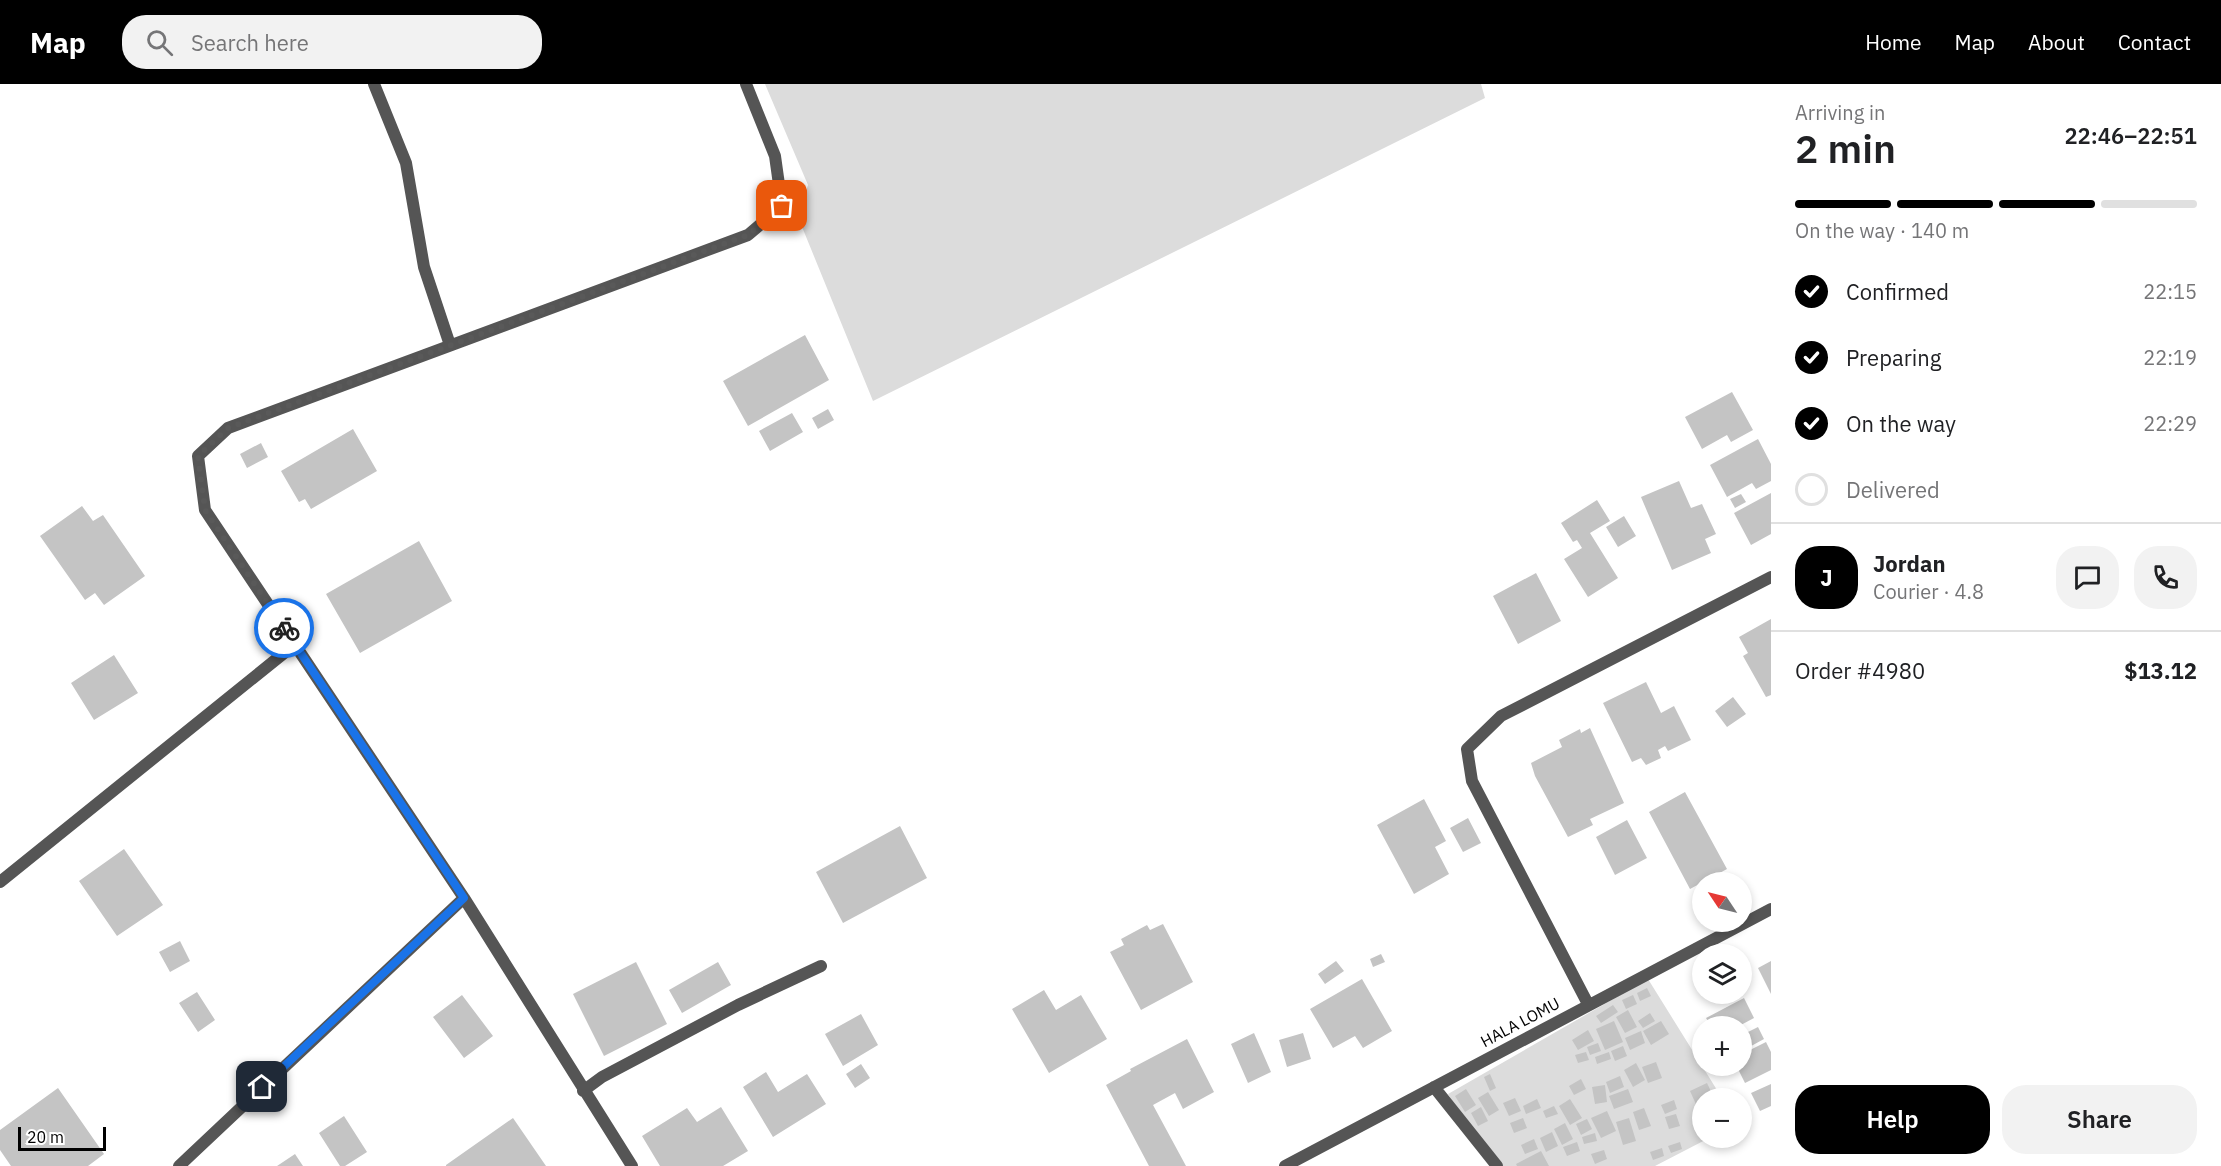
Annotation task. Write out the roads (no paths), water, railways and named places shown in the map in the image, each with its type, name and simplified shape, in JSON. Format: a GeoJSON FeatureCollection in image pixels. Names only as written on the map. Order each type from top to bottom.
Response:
{"type":"FeatureCollection","features":[{"type":"Feature","properties":{"kind":"street"},"geometry":{"type":"LineString","coordinates":[[374,84],[406,163],[424,267],[450,345]]}},
{"type":"Feature","properties":{"kind":"street"},"geometry":{"type":"LineString","coordinates":[[633,1166],[583,1091],[464,898],[205,510],[198,456],[228,428],[748,235],[782,206],[775,156],[746,84]]}},
{"type":"Feature","properties":{"kind":"street"},"geometry":{"type":"LineString","coordinates":[[1588,1004],[1472,781],[1467,749],[1501,716],[1771,576]]}},
{"type":"Feature","properties":{"kind":"street"},"geometry":{"type":"LineString","coordinates":[[0,882],[294,645]]}},
{"type":"Feature","properties":{"kind":"street"},"geometry":{"type":"LineString","coordinates":[[178,1166],[464,898]]}},
{"type":"Feature","properties":{"kind":"street","name":"HALA LOMU"},"geometry":{"type":"LineString","coordinates":[[1285,1166],[1771,909]]}},
{"type":"Feature","properties":{"kind":"street"},"geometry":{"type":"LineString","coordinates":[[583,1091],[602,1077],[738,1005],[821,966]]}},
{"type":"Feature","properties":{"kind":"street"},"geometry":{"type":"LineString","coordinates":[[1434,1087],[1497,1166]]}}]}
